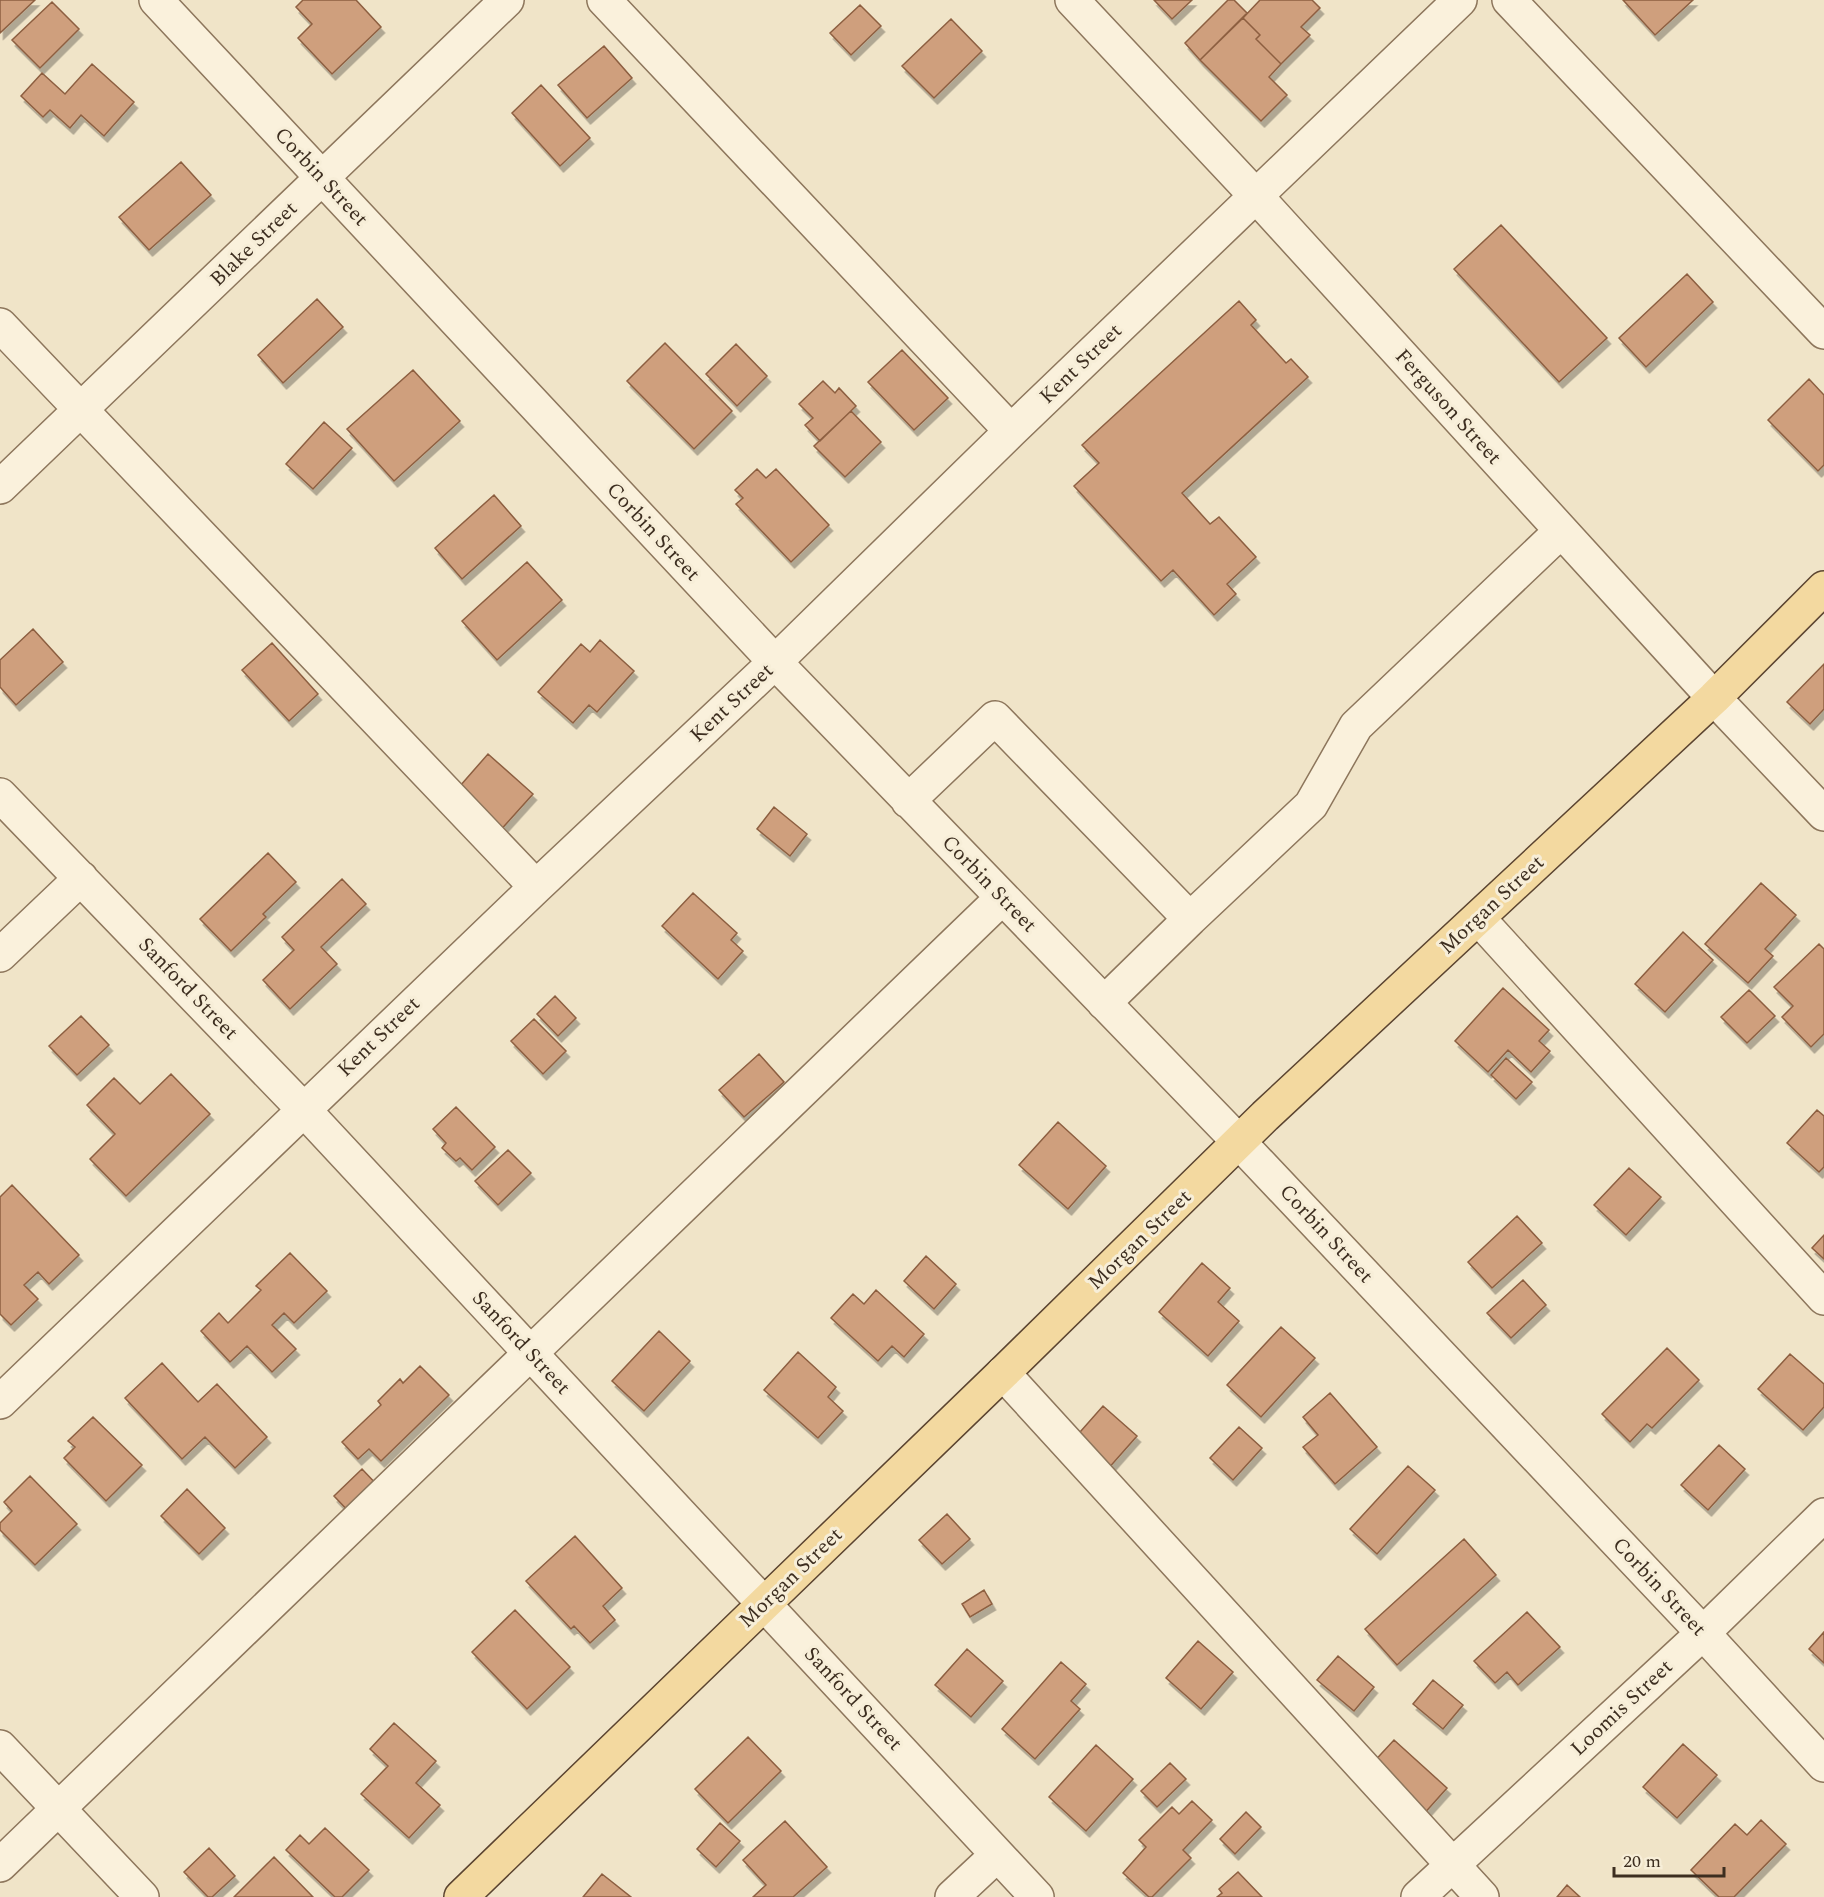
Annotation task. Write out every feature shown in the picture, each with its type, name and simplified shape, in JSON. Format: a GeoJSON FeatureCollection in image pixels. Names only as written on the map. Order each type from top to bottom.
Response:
{"type":"FeatureCollection","features":[{"type":"Feature","properties":{"kind":"main road","name":"Morgan Street"},"geometry":{"type":"LineString","coordinates":[[461,1897],[1239,1143],[1714,698],[1824,588]]}},
{"type":"Feature","properties":{"kind":"street","name":"Corbin Street"},"geometry":{"type":"LineString","coordinates":[[156,0],[775,662],[1239,1143],[1703,1633],[1824,1765]]}},
{"type":"Feature","properties":{"kind":"street","name":"Blake Street"},"geometry":{"type":"LineString","coordinates":[[0,488],[507,0]]}},
{"type":"Feature","properties":{"kind":"street"},"geometry":{"type":"LineString","coordinates":[[604,0],[1011,431]]}},
{"type":"Feature","properties":{"kind":"street","name":"Ferguson Street"},"geometry":{"type":"LineString","coordinates":[[1072,0],[1256,196],[1714,698],[1824,814]]}},
{"type":"Feature","properties":{"kind":"street","name":"Kent Street"},"geometry":{"type":"LineString","coordinates":[[0,1402],[537,886],[775,662],[1011,431],[1460,0]]}},
{"type":"Feature","properties":{"kind":"street"},"geometry":{"type":"LineString","coordinates":[[1509,0],[1824,332]]}},
{"type":"Feature","properties":{"kind":"street"},"geometry":{"type":"LineString","coordinates":[[0,325],[537,886]]}},
{"type":"Feature","properties":{"kind":"street"},"geometry":{"type":"LineString","coordinates":[[1104,1003],[1311,805],[1356,726],[1561,531]]}},
{"type":"Feature","properties":{"kind":"street"},"geometry":{"type":"LineString","coordinates":[[909,801],[995,718],[1190,919]]}},
{"type":"Feature","properties":{"kind":"street","name":"Sanford Street"},"geometry":{"type":"LineString","coordinates":[[0,795],[304,1110],[1037,1897]]}},
{"type":"Feature","properties":{"kind":"street"},"geometry":{"type":"LineString","coordinates":[[0,955],[81,878]]}},
{"type":"Feature","properties":{"kind":"street"},"geometry":{"type":"LineString","coordinates":[[0,1865],[1002,898]]}},
{"type":"Feature","properties":{"kind":"street"},"geometry":{"type":"LineString","coordinates":[[1479,919],[1824,1298]]}},
{"type":"Feature","properties":{"kind":"street"},"geometry":{"type":"LineString","coordinates":[[1004,1373],[1482,1897]]}},
{"type":"Feature","properties":{"kind":"street","name":"Loomis Street"},"geometry":{"type":"LineString","coordinates":[[1418,1897],[1703,1633],[1824,1515]]}},
{"type":"Feature","properties":{"kind":"street"},"geometry":{"type":"LineString","coordinates":[[0,1746],[142,1897]]}},
{"type":"Feature","properties":{"kind":"street"},"geometry":{"type":"LineString","coordinates":[[952,1897],[997,1855]]}},
{"type":"Feature","properties":{"kind":"building"},"geometry":{"type":"Polygon","coordinates":[[[0,0],[35,0],[0,33],[0,0]]]}},
{"type":"Feature","properties":{"kind":"building"},"geometry":{"type":"Polygon","coordinates":[[[303,0],[356,0],[381,27],[332,74],[298,38],[312,24],[296,7],[303,0]]]}},
{"type":"Feature","properties":{"kind":"building"},"geometry":{"type":"Polygon","coordinates":[[[1154,0],[1192,0],[1172,19],[1154,0]]]}},
{"type":"Feature","properties":{"kind":"building"},"geometry":{"type":"Polygon","coordinates":[[[1228,0],[1234,0],[1247,13],[1200,60],[1185,43],[1228,0]]]}},
{"type":"Feature","properties":{"kind":"building"},"geometry":{"type":"Polygon","coordinates":[[[1260,0],[1312,0],[1320,8],[1301,27],[1310,35],[1281,64],[1256,39],[1260,35],[1243,18],[1260,0]]]}},
{"type":"Feature","properties":{"kind":"building"},"geometry":{"type":"Polygon","coordinates":[[[1623,0],[1693,0],[1655,35],[1623,0]]]}},
{"type":"Feature","properties":{"kind":"building"},"geometry":{"type":"Polygon","coordinates":[[[52,2],[79,29],[40,68],[12,40],[52,2]]]}},
{"type":"Feature","properties":{"kind":"building"},"geometry":{"type":"Polygon","coordinates":[[[860,5],[881,26],[851,55],[830,33],[860,5]]]}},
{"type":"Feature","properties":{"kind":"building"},"geometry":{"type":"Polygon","coordinates":[[[1243,18],[1260,35],[1256,39],[1281,64],[1269,77],[1287,95],[1261,121],[1200,60],[1243,18]]]}},
{"type":"Feature","properties":{"kind":"building"},"geometry":{"type":"Polygon","coordinates":[[[951,19],[982,51],[934,98],[902,66],[951,19]]]}},
{"type":"Feature","properties":{"kind":"building"},"geometry":{"type":"Polygon","coordinates":[[[604,46],[632,78],[587,118],[558,85],[604,46]]]}},
{"type":"Feature","properties":{"kind":"building"},"geometry":{"type":"Polygon","coordinates":[[[92,64],[134,102],[104,136],[81,115],[70,128],[50,110],[43,117],[21,96],[42,73],[65,94],[92,64]]]}},
{"type":"Feature","properties":{"kind":"building"},"geometry":{"type":"Polygon","coordinates":[[[541,85],[590,138],[560,166],[512,113],[541,85]]]}},
{"type":"Feature","properties":{"kind":"building"},"geometry":{"type":"Polygon","coordinates":[[[181,162],[211,195],[149,250],[119,217],[181,162]]]}},
{"type":"Feature","properties":{"kind":"building"},"geometry":{"type":"Polygon","coordinates":[[[1501,225],[1607,338],[1559,382],[1454,269],[1501,225]]]}},
{"type":"Feature","properties":{"kind":"building"},"geometry":{"type":"Polygon","coordinates":[[[1687,274],[1713,302],[1646,367],[1619,338],[1687,274]]]}},
{"type":"Feature","properties":{"kind":"building"},"geometry":{"type":"Polygon","coordinates":[[[317,299],[343,327],[283,383],[258,355],[317,299]]]}},
{"type":"Feature","properties":{"kind":"building"},"geometry":{"type":"Polygon","coordinates":[[[1239,301],[1256,320],[1251,325],[1286,363],[1291,359],[1308,377],[1182,493],[1210,524],[1219,517],[1256,557],[1227,584],[1236,594],[1214,615],[1173,570],[1161,581],[1074,486],[1099,463],[1082,445],[1239,301]]]}},
{"type":"Feature","properties":{"kind":"building"},"geometry":{"type":"Polygon","coordinates":[[[665,343],[732,411],[694,449],[627,381],[665,343]]]}},
{"type":"Feature","properties":{"kind":"building"},"geometry":{"type":"Polygon","coordinates":[[[736,344],[767,376],[737,406],[706,374],[736,344]]]}},
{"type":"Feature","properties":{"kind":"building"},"geometry":{"type":"Polygon","coordinates":[[[902,350],[948,398],[914,430],[868,382],[902,350]]]}},
{"type":"Feature","properties":{"kind":"building"},"geometry":{"type":"Polygon","coordinates":[[[413,370],[460,421],[394,481],[347,429],[413,370]]]}},
{"type":"Feature","properties":{"kind":"building"},"geometry":{"type":"Polygon","coordinates":[[[1809,379],[1824,395],[1824,465],[1818,471],[1768,420],[1809,379]]]}},
{"type":"Feature","properties":{"kind":"building"},"geometry":{"type":"Polygon","coordinates":[[[823,381],[835,393],[839,388],[856,406],[820,441],[805,425],[813,418],[799,404],[823,381]]]}},
{"type":"Feature","properties":{"kind":"building"},"geometry":{"type":"Polygon","coordinates":[[[851,411],[881,442],[845,477],[814,446],[851,411]]]}},
{"type":"Feature","properties":{"kind":"building"},"geometry":{"type":"Polygon","coordinates":[[[324,422],[352,448],[313,489],[286,464],[324,422]]]}},
{"type":"Feature","properties":{"kind":"building"},"geometry":{"type":"Polygon","coordinates":[[[757,469],[766,478],[776,469],[829,525],[791,562],[736,504],[743,498],[735,490],[757,469]]]}},
{"type":"Feature","properties":{"kind":"building"},"geometry":{"type":"Polygon","coordinates":[[[494,495],[521,526],[462,579],[435,548],[494,495]]]}},
{"type":"Feature","properties":{"kind":"building"},"geometry":{"type":"Polygon","coordinates":[[[527,562],[562,600],[497,660],[462,621],[527,562]]]}},
{"type":"Feature","properties":{"kind":"building"},"geometry":{"type":"Polygon","coordinates":[[[33,629],[63,662],[16,705],[0,687],[0,660],[33,629]]]}},
{"type":"Feature","properties":{"kind":"building"},"geometry":{"type":"Polygon","coordinates":[[[600,640],[634,671],[597,712],[589,705],[573,723],[538,692],[581,644],[590,652],[600,640]]]}},
{"type":"Feature","properties":{"kind":"building"},"geometry":{"type":"Polygon","coordinates":[[[272,643],[318,694],[289,721],[242,670],[272,643]]]}},
{"type":"Feature","properties":{"kind":"building"},"geometry":{"type":"Polygon","coordinates":[[[1824,664],[1824,709],[1810,724],[1787,702],[1824,664]]]}},
{"type":"Feature","properties":{"kind":"building"},"geometry":{"type":"Polygon","coordinates":[[[488,754],[533,794],[497,834],[453,794],[488,754]]]}},
{"type":"Feature","properties":{"kind":"building"},"geometry":{"type":"Polygon","coordinates":[[[774,807],[807,834],[790,856],[757,829],[774,807]]]}},
{"type":"Feature","properties":{"kind":"building"},"geometry":{"type":"Polygon","coordinates":[[[268,853],[296,882],[263,914],[266,917],[231,951],[200,919],[268,853]]]}},
{"type":"Feature","properties":{"kind":"building"},"geometry":{"type":"Polygon","coordinates":[[[342,879],[366,904],[321,947],[337,964],[290,1009],[263,980],[294,950],[282,937],[342,879]]]}},
{"type":"Feature","properties":{"kind":"building"},"geometry":{"type":"Polygon","coordinates":[[[1761,883],[1796,915],[1765,949],[1773,956],[1748,983],[1705,944],[1761,883]]]}},
{"type":"Feature","properties":{"kind":"building"},"geometry":{"type":"Polygon","coordinates":[[[693,893],[737,933],[731,940],[743,951],[718,979],[662,926],[693,893]]]}},
{"type":"Feature","properties":{"kind":"building"},"geometry":{"type":"Polygon","coordinates":[[[1683,932],[1713,960],[1665,1012],[1635,984],[1683,932]]]}},
{"type":"Feature","properties":{"kind":"building"},"geometry":{"type":"Polygon","coordinates":[[[1819,944],[1824,949],[1824,1034],[1811,1047],[1782,1017],[1793,1006],[1774,987],[1819,944]]]}},
{"type":"Feature","properties":{"kind":"building"},"geometry":{"type":"Polygon","coordinates":[[[1503,988],[1549,1030],[1539,1041],[1550,1051],[1531,1072],[1508,1050],[1488,1072],[1455,1041],[1503,988]]]}},
{"type":"Feature","properties":{"kind":"building"},"geometry":{"type":"Polygon","coordinates":[[[1749,990],[1775,1016],[1747,1043],[1721,1017],[1749,990]]]}},
{"type":"Feature","properties":{"kind":"building"},"geometry":{"type":"Polygon","coordinates":[[[555,996],[576,1018],[558,1036],[537,1014],[555,996]]]}},
{"type":"Feature","properties":{"kind":"building"},"geometry":{"type":"Polygon","coordinates":[[[81,1016],[109,1045],[77,1075],[49,1046],[81,1016]]]}},
{"type":"Feature","properties":{"kind":"building"},"geometry":{"type":"Polygon","coordinates":[[[534,1019],[566,1051],[543,1074],[511,1041],[534,1019]]]}},
{"type":"Feature","properties":{"kind":"building"},"geometry":{"type":"Polygon","coordinates":[[[759,1054],[784,1082],[744,1117],[719,1090],[759,1054]]]}},
{"type":"Feature","properties":{"kind":"building"},"geometry":{"type":"Polygon","coordinates":[[[1506,1058],[1532,1082],[1516,1099],[1491,1075],[1506,1058]]]}},
{"type":"Feature","properties":{"kind":"building"},"geometry":{"type":"Polygon","coordinates":[[[171,1074],[210,1114],[126,1196],[90,1159],[115,1134],[87,1105],[114,1078],[140,1104],[171,1074]]]}},
{"type":"Feature","properties":{"kind":"building"},"geometry":{"type":"Polygon","coordinates":[[[456,1107],[495,1147],[472,1170],[460,1158],[456,1161],[442,1148],[446,1143],[433,1129],[456,1107]]]}},
{"type":"Feature","properties":{"kind":"building"},"geometry":{"type":"Polygon","coordinates":[[[1817,1110],[1824,1116],[1824,1167],[1819,1172],[1787,1143],[1817,1110]]]}},
{"type":"Feature","properties":{"kind":"building"},"geometry":{"type":"Polygon","coordinates":[[[1058,1122],[1106,1166],[1068,1209],[1019,1165],[1058,1122]]]}},
{"type":"Feature","properties":{"kind":"building"},"geometry":{"type":"Polygon","coordinates":[[[508,1150],[531,1173],[498,1205],[475,1181],[508,1150]]]}},
{"type":"Feature","properties":{"kind":"building"},"geometry":{"type":"Polygon","coordinates":[[[1629,1168],[1661,1197],[1626,1235],[1594,1205],[1629,1168]]]}},
{"type":"Feature","properties":{"kind":"building"},"geometry":{"type":"Polygon","coordinates":[[[12,1185],[79,1255],[49,1284],[38,1272],[24,1285],[38,1299],[11,1325],[0,1314],[0,1197],[12,1185]]]}},
{"type":"Feature","properties":{"kind":"building"},"geometry":{"type":"Polygon","coordinates":[[[1517,1216],[1542,1243],[1492,1288],[1468,1262],[1517,1216]]]}},
{"type":"Feature","properties":{"kind":"building"},"geometry":{"type":"Polygon","coordinates":[[[1824,1235],[1824,1259],[1812,1248],[1824,1235]]]}},
{"type":"Feature","properties":{"kind":"building"},"geometry":{"type":"Polygon","coordinates":[[[290,1253],[327,1291],[294,1323],[284,1313],[272,1325],[296,1349],[272,1372],[247,1346],[230,1362],[201,1331],[219,1313],[228,1323],[261,1290],[256,1286],[290,1253]]]}},
{"type":"Feature","properties":{"kind":"building"},"geometry":{"type":"Polygon","coordinates":[[[926,1256],[956,1284],[934,1309],[904,1281],[926,1256]]]}},
{"type":"Feature","properties":{"kind":"building"},"geometry":{"type":"Polygon","coordinates":[[[1202,1263],[1230,1288],[1218,1302],[1239,1321],[1208,1356],[1159,1312],[1202,1263]]]}},
{"type":"Feature","properties":{"kind":"building"},"geometry":{"type":"Polygon","coordinates":[[[1523,1280],[1546,1305],[1511,1338],[1487,1313],[1523,1280]]]}},
{"type":"Feature","properties":{"kind":"building"},"geometry":{"type":"Polygon","coordinates":[[[876,1290],[924,1334],[904,1357],[892,1346],[878,1361],[831,1318],[853,1294],[864,1304],[876,1290]]]}},
{"type":"Feature","properties":{"kind":"building"},"geometry":{"type":"Polygon","coordinates":[[[1281,1327],[1315,1358],[1261,1417],[1227,1385],[1281,1327]]]}},
{"type":"Feature","properties":{"kind":"building"},"geometry":{"type":"Polygon","coordinates":[[[659,1331],[690,1361],[644,1411],[612,1381],[659,1331]]]}},
{"type":"Feature","properties":{"kind":"building"},"geometry":{"type":"Polygon","coordinates":[[[1667,1348],[1699,1380],[1652,1428],[1647,1424],[1630,1442],[1602,1414],[1667,1348]]]}},
{"type":"Feature","properties":{"kind":"building"},"geometry":{"type":"Polygon","coordinates":[[[798,1352],[836,1387],[828,1397],[843,1411],[818,1438],[764,1390],[798,1352]]]}},
{"type":"Feature","properties":{"kind":"building"},"geometry":{"type":"Polygon","coordinates":[[[1790,1354],[1824,1384],[1824,1407],[1803,1430],[1758,1389],[1790,1354]]]}},
{"type":"Feature","properties":{"kind":"building"},"geometry":{"type":"Polygon","coordinates":[[[162,1363],[198,1402],[217,1384],[267,1437],[235,1468],[205,1437],[182,1459],[125,1398],[162,1363]]]}},
{"type":"Feature","properties":{"kind":"building"},"geometry":{"type":"Polygon","coordinates":[[[420,1366],[449,1395],[381,1461],[369,1449],[358,1459],[342,1442],[381,1405],[378,1401],[400,1379],[403,1383],[420,1366]]]}},
{"type":"Feature","properties":{"kind":"building"},"geometry":{"type":"Polygon","coordinates":[[[1330,1393],[1377,1447],[1335,1484],[1303,1447],[1318,1435],[1303,1417],[1330,1393]]]}},
{"type":"Feature","properties":{"kind":"building"},"geometry":{"type":"Polygon","coordinates":[[[1103,1406],[1137,1436],[1107,1470],[1073,1440],[1103,1406]]]}},
{"type":"Feature","properties":{"kind":"building"},"geometry":{"type":"Polygon","coordinates":[[[93,1417],[142,1465],[106,1501],[64,1458],[75,1447],[68,1441],[93,1417]]]}},
{"type":"Feature","properties":{"kind":"building"},"geometry":{"type":"Polygon","coordinates":[[[1239,1427],[1262,1448],[1233,1480],[1210,1458],[1239,1427]]]}},
{"type":"Feature","properties":{"kind":"building"},"geometry":{"type":"Polygon","coordinates":[[[1719,1445],[1745,1469],[1708,1510],[1681,1485],[1719,1445]]]}},
{"type":"Feature","properties":{"kind":"building"},"geometry":{"type":"Polygon","coordinates":[[[1408,1466],[1435,1490],[1377,1554],[1350,1529],[1408,1466]]]}},
{"type":"Feature","properties":{"kind":"building"},"geometry":{"type":"Polygon","coordinates":[[[362,1469],[380,1488],[352,1515],[334,1496],[362,1469]]]}},
{"type":"Feature","properties":{"kind":"building"},"geometry":{"type":"Polygon","coordinates":[[[30,1476],[77,1524],[35,1565],[0,1530],[0,1523],[12,1511],[4,1502],[30,1476]]]}},
{"type":"Feature","properties":{"kind":"building"},"geometry":{"type":"Polygon","coordinates":[[[187,1489],[225,1528],[199,1554],[161,1516],[187,1489]]]}},
{"type":"Feature","properties":{"kind":"building"},"geometry":{"type":"Polygon","coordinates":[[[947,1514],[970,1539],[942,1564],[919,1540],[947,1514]]]}},
{"type":"Feature","properties":{"kind":"building"},"geometry":{"type":"Polygon","coordinates":[[[575,1536],[622,1588],[603,1606],[615,1620],[590,1643],[574,1626],[571,1629],[526,1581],[575,1536]]]}},
{"type":"Feature","properties":{"kind":"building"},"geometry":{"type":"Polygon","coordinates":[[[1464,1539],[1496,1575],[1397,1665],[1365,1629],[1464,1539]]]}},
{"type":"Feature","properties":{"kind":"building"},"geometry":{"type":"Polygon","coordinates":[[[984,1590],[992,1604],[970,1617],[962,1604],[984,1590]]]}},
{"type":"Feature","properties":{"kind":"building"},"geometry":{"type":"Polygon","coordinates":[[[515,1610],[570,1667],[527,1709],[472,1652],[515,1610]]]}},
{"type":"Feature","properties":{"kind":"building"},"geometry":{"type":"Polygon","coordinates":[[[1527,1612],[1560,1647],[1518,1685],[1507,1672],[1495,1683],[1474,1661],[1527,1612]]]}},
{"type":"Feature","properties":{"kind":"building"},"geometry":{"type":"Polygon","coordinates":[[[1824,1632],[1824,1663],[1809,1649],[1824,1632]]]}},
{"type":"Feature","properties":{"kind":"building"},"geometry":{"type":"Polygon","coordinates":[[[1198,1641],[1233,1672],[1201,1709],[1166,1678],[1198,1641]]]}},
{"type":"Feature","properties":{"kind":"building"},"geometry":{"type":"Polygon","coordinates":[[[967,1649],[1003,1681],[971,1717],[935,1685],[967,1649]]]}},
{"type":"Feature","properties":{"kind":"building"},"geometry":{"type":"Polygon","coordinates":[[[1338,1656],[1374,1687],[1354,1711],[1317,1680],[1338,1656]]]}},
{"type":"Feature","properties":{"kind":"building"},"geometry":{"type":"Polygon","coordinates":[[[1061,1662],[1086,1684],[1071,1701],[1080,1709],[1035,1759],[1002,1729],[1061,1662]]]}},
{"type":"Feature","properties":{"kind":"building"},"geometry":{"type":"Polygon","coordinates":[[[1433,1680],[1463,1705],[1443,1729],[1413,1704],[1433,1680]]]}},
{"type":"Feature","properties":{"kind":"building"},"geometry":{"type":"Polygon","coordinates":[[[394,1723],[436,1761],[416,1783],[440,1805],[409,1838],[361,1794],[388,1766],[370,1749],[394,1723]]]}},
{"type":"Feature","properties":{"kind":"building"},"geometry":{"type":"Polygon","coordinates":[[[748,1737],[781,1771],[728,1823],[695,1789],[748,1737]]]}},
{"type":"Feature","properties":{"kind":"building"},"geometry":{"type":"Polygon","coordinates":[[[1394,1740],[1447,1788],[1422,1816],[1369,1767],[1394,1740]]]}},
{"type":"Feature","properties":{"kind":"building"},"geometry":{"type":"Polygon","coordinates":[[[1683,1744],[1717,1775],[1677,1818],[1643,1787],[1683,1744]]]}},
{"type":"Feature","properties":{"kind":"building"},"geometry":{"type":"Polygon","coordinates":[[[1096,1745],[1133,1779],[1086,1831],[1049,1797],[1096,1745]]]}},
{"type":"Feature","properties":{"kind":"building"},"geometry":{"type":"Polygon","coordinates":[[[1170,1763],[1186,1779],[1157,1807],[1141,1791],[1170,1763]]]}},
{"type":"Feature","properties":{"kind":"building"},"geometry":{"type":"Polygon","coordinates":[[[1192,1801],[1212,1820],[1183,1850],[1191,1858],[1152,1897],[1149,1897],[1123,1873],[1146,1847],[1139,1840],[1172,1807],[1179,1814],[1192,1801]]]}},
{"type":"Feature","properties":{"kind":"building"},"geometry":{"type":"Polygon","coordinates":[[[1246,1812],[1261,1827],[1235,1854],[1220,1839],[1246,1812]]]}},
{"type":"Feature","properties":{"kind":"building"},"geometry":{"type":"Polygon","coordinates":[[[1761,1820],[1786,1844],[1734,1897],[1719,1897],[1691,1870],[1735,1824],[1747,1835],[1761,1820]]]}},
{"type":"Feature","properties":{"kind":"building"},"geometry":{"type":"Polygon","coordinates":[[[785,1821],[827,1867],[793,1897],[753,1897],[766,1885],[743,1860],[785,1821]]]}},
{"type":"Feature","properties":{"kind":"building"},"geometry":{"type":"Polygon","coordinates":[[[720,1823],[740,1841],[716,1867],[697,1849],[720,1823]]]}},
{"type":"Feature","properties":{"kind":"building"},"geometry":{"type":"Polygon","coordinates":[[[325,1828],[369,1870],[342,1897],[335,1897],[286,1850],[300,1835],[309,1844],[325,1828]]]}},
{"type":"Feature","properties":{"kind":"building"},"geometry":{"type":"Polygon","coordinates":[[[209,1848],[235,1876],[212,1897],[208,1897],[184,1872],[209,1848]]]}},
{"type":"Feature","properties":{"kind":"building"},"geometry":{"type":"Polygon","coordinates":[[[274,1857],[313,1897],[234,1897],[274,1857]]]}},
{"type":"Feature","properties":{"kind":"building"},"geometry":{"type":"Polygon","coordinates":[[[1238,1872],[1262,1897],[1217,1897],[1222,1893],[1219,1889],[1238,1872]]]}},
{"type":"Feature","properties":{"kind":"building"},"geometry":{"type":"Polygon","coordinates":[[[602,1874],[631,1897],[583,1897],[602,1874]]]}},
{"type":"Feature","properties":{"kind":"building"},"geometry":{"type":"Polygon","coordinates":[[[1567,1885],[1580,1897],[1557,1897],[1567,1885]]]}}]}
